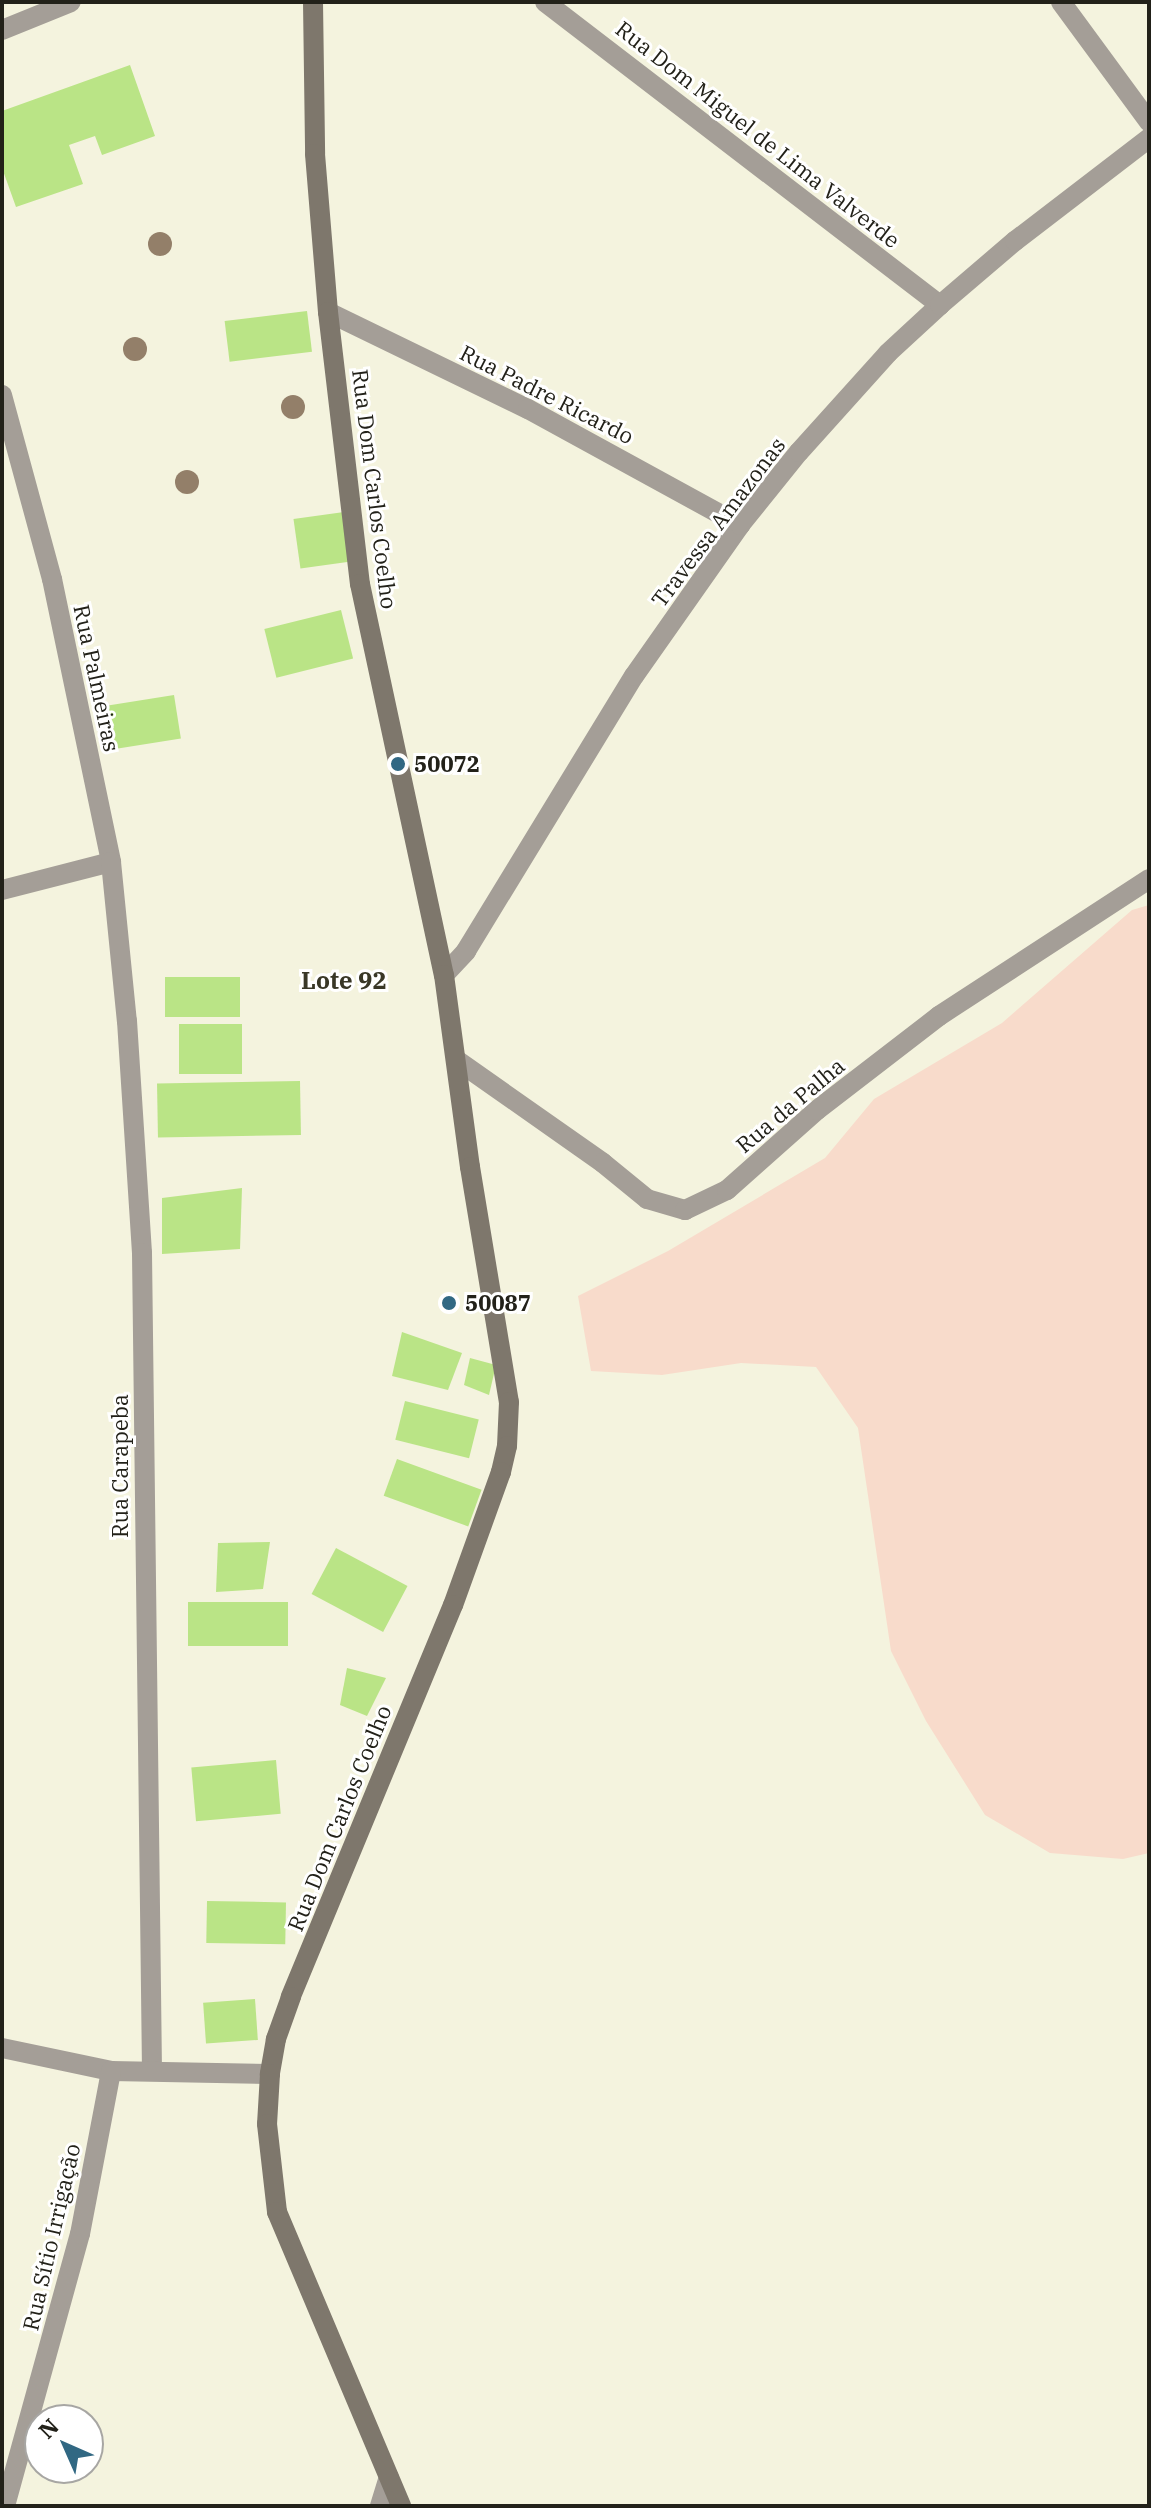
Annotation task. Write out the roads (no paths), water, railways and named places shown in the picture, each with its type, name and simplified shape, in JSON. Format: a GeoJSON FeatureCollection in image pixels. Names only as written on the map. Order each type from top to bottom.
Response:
{"type":"FeatureCollection","features":[{"type":"Feature","properties":{"kind":"street"},"geometry":{"type":"LineString","coordinates":[[2,30],[71,2]]}},
{"type":"Feature","properties":{"kind":"street","name":"Rua Dom Carlos Coelho"},"geometry":{"type":"LineString","coordinates":[[313,2],[315,154],[328,312],[360,584],[444,975],[470,1167],[509,1402],[507,1446],[501,1472],[453,1605],[291,1997],[276,2039],[270,2074],[267,2124],[277,2212],[401,2506]]}},
{"type":"Feature","properties":{"kind":"street","name":"Rua Dom Miguel de Lima Valverde"},"geometry":{"type":"LineString","coordinates":[[545,2],[940,305]]}},
{"type":"Feature","properties":{"kind":"street"},"geometry":{"type":"LineString","coordinates":[[1061,2],[1149,122]]}},
{"type":"Feature","properties":{"kind":"street","name":"Travessa Amazonas"},"geometry":{"type":"LineString","coordinates":[[444,975],[466,951],[634,676],[740,525],[799,452],[888,353],[940,305],[1015,241],[1149,138]]}},
{"type":"Feature","properties":{"kind":"street","name":"Rua Padre Ricardo"},"geometry":{"type":"LineString","coordinates":[[328,312],[528,409],[740,525]]}},
{"type":"Feature","properties":{"kind":"street","name":"Rua Palmeiras"},"geometry":{"type":"LineString","coordinates":[[2,395],[52,579],[111,862]]}},
{"type":"Feature","properties":{"kind":"street"},"geometry":{"type":"LineString","coordinates":[[2,890],[111,862]]}},
{"type":"Feature","properties":{"kind":"street","name":"Rua Carapeba"},"geometry":{"type":"LineString","coordinates":[[111,862],[127,1021],[142,1253],[152,2071]]}},
{"type":"Feature","properties":{"kind":"street","name":"Rua da Palha"},"geometry":{"type":"LineString","coordinates":[[458,1061],[603,1163],[647,1199],[685,1210],[727,1190],[817,1110],[939,1016],[1149,879]]}},
{"type":"Feature","properties":{"kind":"street"},"geometry":{"type":"LineString","coordinates":[[2,2048],[111,2071],[270,2074]]}},
{"type":"Feature","properties":{"kind":"street","name":"Rua Sítio Irrigação"},"geometry":{"type":"LineString","coordinates":[[5,2506],[80,2234],[111,2071]]}},
{"type":"Feature","properties":{"kind":"street"},"geometry":{"type":"LineString","coordinates":[[380,2506],[389,2477]]}},
{"type":"Feature","properties":{"kind":"place","name":"50072"},"geometry":{"type":"Point","coordinates":[398,764]}},
{"type":"Feature","properties":{"kind":"place","name":"50087"},"geometry":{"type":"Point","coordinates":[449,1303]}},
{"type":"Feature","properties":{"kind":"district","name":"Lote 92"},"geometry":{"type":"Point","coordinates":[344,981]}}]}
